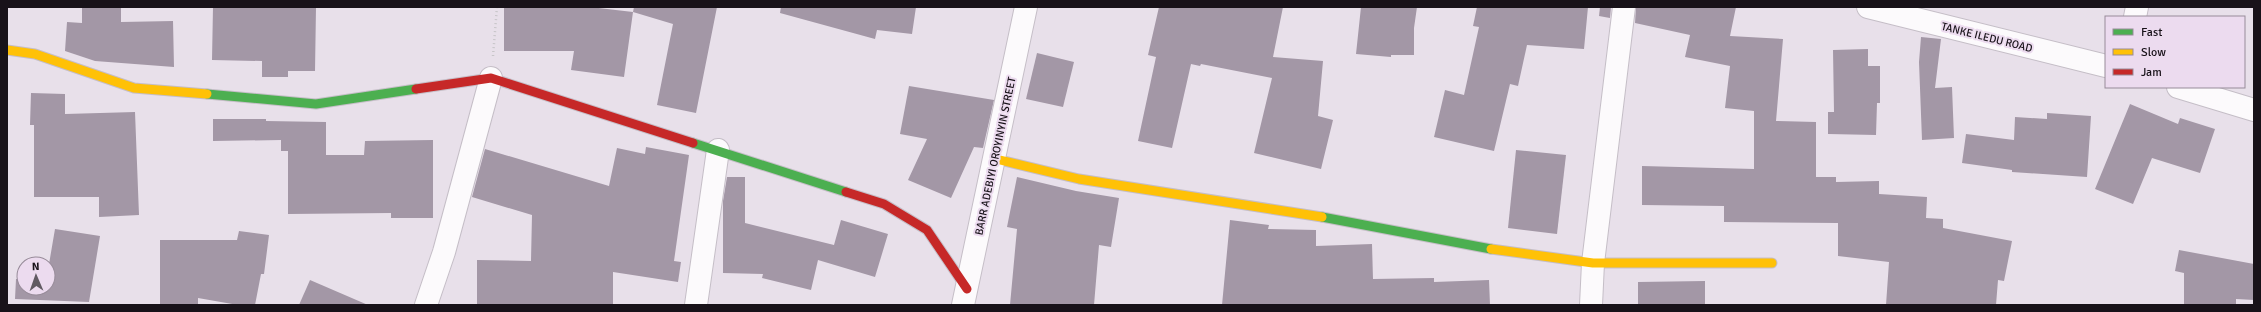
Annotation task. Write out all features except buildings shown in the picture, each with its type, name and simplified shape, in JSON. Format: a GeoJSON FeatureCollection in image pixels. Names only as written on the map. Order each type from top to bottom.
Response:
{"type":"FeatureCollection","features":[{"type":"Feature","properties":{"kind":"street","name":"BARR ADEBIYI OROYINYIN STREET"},"geometry":{"type":"LineString","coordinates":[[965,297],[996,159],[1026,7]]}},
{"type":"Feature","properties":{"kind":"street"},"geometry":{"type":"LineString","coordinates":[[1590,305],[1593,262],[1624,7]]}},
{"type":"Feature","properties":{"kind":"street","name":"TANKE ILEDU ROAD"},"geometry":{"type":"LineString","coordinates":[[1880,8],[2105,66]]}},
{"type":"Feature","properties":{"kind":"street"},"geometry":{"type":"LineString","coordinates":[[7,50],[35,54],[134,88],[316,104],[491,78],[884,204],[927,230],[965,297]]}},
{"type":"Feature","properties":{"kind":"street"},"geometry":{"type":"LineString","coordinates":[[426,305],[444,252],[491,78]]}},
{"type":"Feature","properties":{"kind":"street"},"geometry":{"type":"LineString","coordinates":[[2181,88],[2254,110]]}},
{"type":"Feature","properties":{"kind":"street"},"geometry":{"type":"LineString","coordinates":[[696,305],[718,150]]}},
{"type":"Feature","properties":{"kind":"street"},"geometry":{"type":"LineString","coordinates":[[996,159],[1079,179],[1292,211],[1505,252],[1593,262],[1772,263]]}},
{"type":"Feature","properties":{"kind":"path"},"geometry":{"type":"LineString","coordinates":[[491,78],[497,7]]}},
{"type":"Feature","properties":{"kind":"traffic: fast"},"geometry":{"type":"LineString","coordinates":[[207,94],[316,104],[416,89]]}},
{"type":"Feature","properties":{"kind":"traffic: fast"},"geometry":{"type":"LineString","coordinates":[[693,143],[846,192]]}},
{"type":"Feature","properties":{"kind":"traffic: fast"},"geometry":{"type":"LineString","coordinates":[[1322,217],[1491,249]]}},
{"type":"Feature","properties":{"kind":"traffic: slow"},"geometry":{"type":"LineString","coordinates":[[7,50],[35,54],[134,88],[207,94]]}},
{"type":"Feature","properties":{"kind":"traffic: slow"},"geometry":{"type":"LineString","coordinates":[[996,159],[1079,179],[1322,217]]}},
{"type":"Feature","properties":{"kind":"traffic: slow"},"geometry":{"type":"LineString","coordinates":[[1491,249],[1593,263],[1772,263]]}},
{"type":"Feature","properties":{"kind":"traffic: jam"},"geometry":{"type":"LineString","coordinates":[[416,89],[491,78],[693,143]]}},
{"type":"Feature","properties":{"kind":"traffic: jam"},"geometry":{"type":"LineString","coordinates":[[846,192],[884,204],[927,230],[967,289]]}}]}
